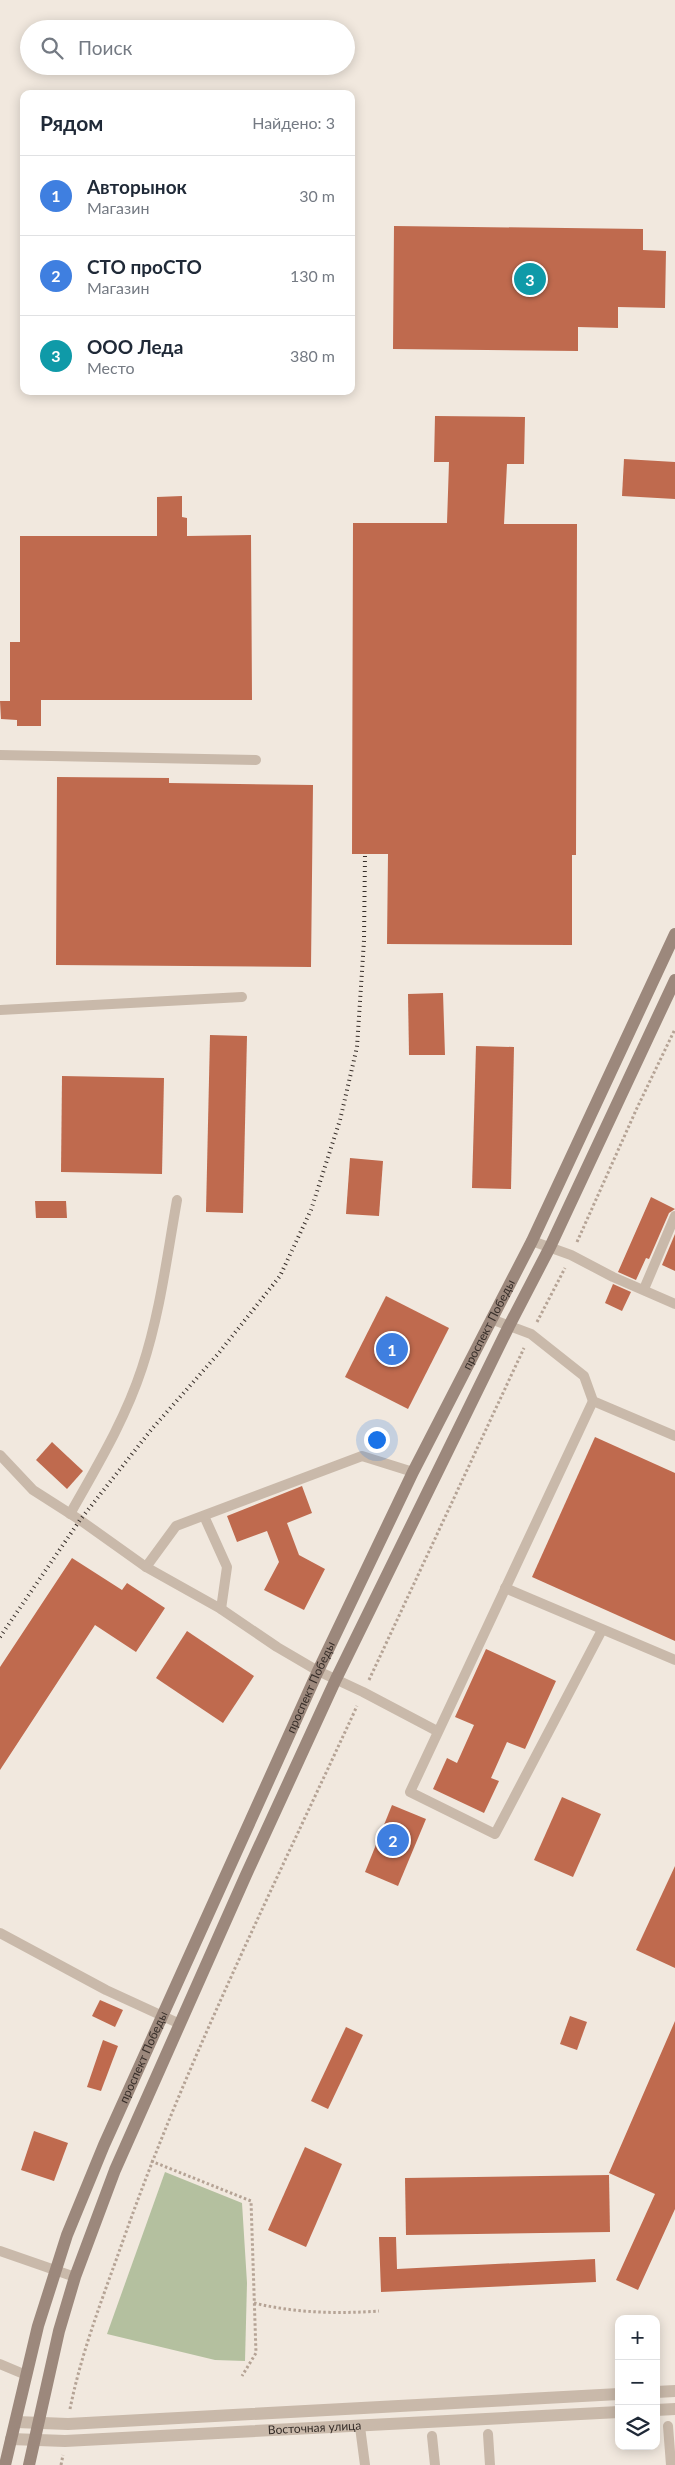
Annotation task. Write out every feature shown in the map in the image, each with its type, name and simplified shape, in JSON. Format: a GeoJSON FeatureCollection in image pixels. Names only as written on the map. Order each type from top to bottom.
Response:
{"type":"FeatureCollection","features":[{"type":"Feature","properties":{"kind":"main road","name":"проспект Победы"},"geometry":{"type":"LineString","coordinates":[[6,2465],[38,2326],[90,2177],[318,1671],[413,1472],[532,1241],[675,934]]}},
{"type":"Feature","properties":{"kind":"main road","name":"проспект Победы"},"geometry":{"type":"LineString","coordinates":[[29,2465],[59,2331],[75,2277],[98,2212],[180,2024],[336,1679],[509,1326],[550,1247],[675,980]]}},
{"type":"Feature","properties":{"kind":"street"},"geometry":{"type":"LineString","coordinates":[[660,2392],[675,2391]]}},
{"type":"Feature","properties":{"kind":"street","name":"Восточная улица"},"geometry":{"type":"LineString","coordinates":[[16,2422],[68,2424],[615,2394]]}},
{"type":"Feature","properties":{"kind":"street"},"geometry":{"type":"LineString","coordinates":[[660,2410],[675,2409]]}},
{"type":"Feature","properties":{"kind":"street","name":"Восточная улица"},"geometry":{"type":"LineString","coordinates":[[11,2439],[65,2441],[615,2412]]}},
{"type":"Feature","properties":{"kind":"lane"},"geometry":{"type":"LineString","coordinates":[[0,755],[256,760]]}},
{"type":"Feature","properties":{"kind":"lane"},"geometry":{"type":"LineString","coordinates":[[0,1010],[242,997]]}},
{"type":"Feature","properties":{"kind":"lane"},"geometry":{"type":"LineString","coordinates":[[70,1514],[121,1422],[143,1367],[158,1308],[177,1200]]}},
{"type":"Feature","properties":{"kind":"lane"},"geometry":{"type":"LineString","coordinates":[[644,1289],[675,1216]]}},
{"type":"Feature","properties":{"kind":"lane"},"geometry":{"type":"LineString","coordinates":[[532,1241],[571,1255],[613,1277],[675,1304]]}},
{"type":"Feature","properties":{"kind":"lane"},"geometry":{"type":"LineString","coordinates":[[491,1319],[531,1334],[584,1376],[593,1401],[410,1792],[495,1834],[602,1630]]}},
{"type":"Feature","properties":{"kind":"lane"},"geometry":{"type":"LineString","coordinates":[[593,1401],[675,1436]]}},
{"type":"Feature","properties":{"kind":"lane"},"geometry":{"type":"LineString","coordinates":[[0,1455],[33,1490],[146,1567],[221,1609],[277,1647],[318,1671],[363,1692],[437,1731]]}},
{"type":"Feature","properties":{"kind":"lane"},"geometry":{"type":"LineString","coordinates":[[146,1567],[176,1526],[362,1456],[413,1472]]}},
{"type":"Feature","properties":{"kind":"lane"},"geometry":{"type":"LineString","coordinates":[[204,1516],[227,1567],[221,1609]]}},
{"type":"Feature","properties":{"kind":"lane"},"geometry":{"type":"LineString","coordinates":[[505,1588],[675,1660]]}},
{"type":"Feature","properties":{"kind":"lane"},"geometry":{"type":"LineString","coordinates":[[0,1933],[106,1990],[180,2024]]}},
{"type":"Feature","properties":{"kind":"lane"},"geometry":{"type":"LineString","coordinates":[[0,2251],[75,2277]]}},
{"type":"Feature","properties":{"kind":"lane"},"geometry":{"type":"LineString","coordinates":[[0,2364],[26,2375]]}},
{"type":"Feature","properties":{"kind":"lane"},"geometry":{"type":"LineString","coordinates":[[668,2426],[671,2465]]}},
{"type":"Feature","properties":{"kind":"lane"},"geometry":{"type":"LineString","coordinates":[[360,2427],[365,2465]]}},
{"type":"Feature","properties":{"kind":"lane"},"geometry":{"type":"LineString","coordinates":[[488,2434],[490,2465]]}},
{"type":"Feature","properties":{"kind":"lane"},"geometry":{"type":"LineString","coordinates":[[432,2436],[435,2465]]}},
{"type":"Feature","properties":{"kind":"path"},"geometry":{"type":"LineString","coordinates":[[68,2424],[76,2379],[89,2337],[151,2161],[363,1692],[531,1334],[571,1255],[675,1029]]}},
{"type":"Feature","properties":{"kind":"path"},"geometry":{"type":"LineString","coordinates":[[151,2161],[251,2200],[256,2353],[242,2376]]}},
{"type":"Feature","properties":{"kind":"path"},"geometry":{"type":"LineString","coordinates":[[254,2303],[287,2311],[313,2313],[338,2314],[379,2311]]}},
{"type":"Feature","properties":{"kind":"path"},"geometry":{"type":"LineString","coordinates":[[61,2465],[65,2441]]}},
{"type":"Feature","properties":{"kind":"green space"},"geometry":{"type":"Polygon","coordinates":[[[165,2172],[242,2203],[247,2283],[245,2361],[215,2360],[107,2334],[165,2172]]]}},
{"type":"Feature","properties":{"kind":"building"},"geometry":{"type":"Polygon","coordinates":[[[394,226],[643,229],[643,250],[666,251],[665,308],[618,307],[618,328],[578,327],[578,351],[393,349],[394,226]]]}},
{"type":"Feature","properties":{"kind":"building"},"geometry":{"type":"Polygon","coordinates":[[[435,416],[525,417],[524,464],[507,464],[504,524],[577,524],[576,855],[572,855],[572,945],[387,944],[388,854],[352,854],[353,523],[447,523],[449,462],[434,462],[435,416]]]}},
{"type":"Feature","properties":{"kind":"building"},"geometry":{"type":"Polygon","coordinates":[[[624,459],[675,462],[675,499],[622,496],[624,459]]]}},
{"type":"Feature","properties":{"kind":"building"},"geometry":{"type":"Polygon","coordinates":[[[182,496],[182,517],[187,518],[187,536],[251,535],[252,700],[41,700],[41,726],[17,726],[17,720],[1,719],[0,701],[10,701],[10,642],[20,642],[20,536],[157,536],[157,497],[182,496]]]}},
{"type":"Feature","properties":{"kind":"building"},"geometry":{"type":"Polygon","coordinates":[[[57,777],[169,778],[169,783],[313,785],[311,967],[56,965],[57,777]]]}},
{"type":"Feature","properties":{"kind":"building"},"geometry":{"type":"Polygon","coordinates":[[[443,993],[445,1055],[409,1055],[408,994],[443,993]]]}},
{"type":"Feature","properties":{"kind":"building"},"geometry":{"type":"Polygon","coordinates":[[[210,1035],[247,1036],[243,1213],[206,1212],[210,1035]]]}},
{"type":"Feature","properties":{"kind":"building"},"geometry":{"type":"Polygon","coordinates":[[[476,1046],[514,1047],[511,1189],[472,1188],[476,1046]]]}},
{"type":"Feature","properties":{"kind":"building"},"geometry":{"type":"Polygon","coordinates":[[[62,1076],[164,1078],[162,1174],[61,1172],[62,1076]]]}},
{"type":"Feature","properties":{"kind":"building"},"geometry":{"type":"Polygon","coordinates":[[[350,1158],[383,1161],[379,1216],[346,1214],[350,1158]]]}},
{"type":"Feature","properties":{"kind":"building"},"geometry":{"type":"Polygon","coordinates":[[[651,1197],[675,1209],[669,1213],[649,1259],[646,1258],[636,1280],[618,1272],[651,1197]]]}},
{"type":"Feature","properties":{"kind":"building"},"geometry":{"type":"Polygon","coordinates":[[[35,1201],[66,1201],[67,1218],[36,1218],[35,1201]]]}},
{"type":"Feature","properties":{"kind":"building"},"geometry":{"type":"Polygon","coordinates":[[[675,1234],[675,1271],[662,1265],[675,1234]]]}},
{"type":"Feature","properties":{"kind":"building"},"geometry":{"type":"Polygon","coordinates":[[[613,1284],[631,1292],[622,1311],[605,1303],[613,1284]]]}},
{"type":"Feature","properties":{"kind":"building"},"geometry":{"type":"Polygon","coordinates":[[[386,1296],[449,1328],[408,1409],[345,1377],[386,1296]]]}},
{"type":"Feature","properties":{"kind":"building"},"geometry":{"type":"Polygon","coordinates":[[[595,1437],[675,1473],[675,1641],[532,1577],[595,1437]]]}},
{"type":"Feature","properties":{"kind":"building"},"geometry":{"type":"Polygon","coordinates":[[[52,1442],[83,1471],[67,1489],[36,1460],[52,1442]]]}},
{"type":"Feature","properties":{"kind":"building"},"geometry":{"type":"Polygon","coordinates":[[[302,1486],[312,1513],[287,1523],[299,1555],[325,1569],[304,1610],[264,1590],[279,1562],[267,1531],[237,1542],[227,1516],[302,1486]]]}},
{"type":"Feature","properties":{"kind":"building"},"geometry":{"type":"Polygon","coordinates":[[[72,1558],[122,1590],[127,1583],[165,1608],[136,1652],[95,1625],[0,1770],[0,1667],[72,1558]]]}},
{"type":"Feature","properties":{"kind":"building"},"geometry":{"type":"Polygon","coordinates":[[[187,1631],[254,1676],[223,1723],[156,1678],[187,1631]]]}},
{"type":"Feature","properties":{"kind":"building"},"geometry":{"type":"Polygon","coordinates":[[[486,1649],[556,1681],[525,1749],[507,1742],[491,1778],[499,1781],[484,1813],[433,1789],[447,1758],[457,1763],[474,1725],[455,1717],[486,1649]]]}},
{"type":"Feature","properties":{"kind":"building"},"geometry":{"type":"Polygon","coordinates":[[[562,1797],[601,1814],[573,1877],[534,1860],[562,1797]]]}},
{"type":"Feature","properties":{"kind":"building"},"geometry":{"type":"Polygon","coordinates":[[[392,1805],[426,1819],[398,1886],[365,1872],[392,1805]]]}},
{"type":"Feature","properties":{"kind":"building"},"geometry":{"type":"Polygon","coordinates":[[[675,1866],[675,1968],[636,1950],[675,1866]]]}},
{"type":"Feature","properties":{"kind":"building"},"geometry":{"type":"Polygon","coordinates":[[[100,2000],[123,2010],[115,2027],[92,2016],[100,2000]]]}},
{"type":"Feature","properties":{"kind":"building"},"geometry":{"type":"Polygon","coordinates":[[[570,2016],[587,2022],[577,2050],[560,2044],[570,2016]]]}},
{"type":"Feature","properties":{"kind":"building"},"geometry":{"type":"Polygon","coordinates":[[[675,2021],[675,2209],[638,2290],[616,2280],[655,2194],[609,2173],[675,2021]]]}},
{"type":"Feature","properties":{"kind":"building"},"geometry":{"type":"Polygon","coordinates":[[[346,2027],[363,2035],[328,2109],[311,2101],[346,2027]]]}},
{"type":"Feature","properties":{"kind":"building"},"geometry":{"type":"Polygon","coordinates":[[[103,2040],[118,2046],[101,2091],[87,2087],[103,2040]]]}},
{"type":"Feature","properties":{"kind":"building"},"geometry":{"type":"Polygon","coordinates":[[[34,2131],[68,2143],[54,2181],[21,2170],[34,2131]]]}},
{"type":"Feature","properties":{"kind":"building"},"geometry":{"type":"Polygon","coordinates":[[[305,2147],[342,2164],[306,2247],[268,2230],[305,2147]]]}},
{"type":"Feature","properties":{"kind":"building"},"geometry":{"type":"Polygon","coordinates":[[[609,2175],[610,2232],[406,2235],[405,2178],[609,2175]]]}},
{"type":"Feature","properties":{"kind":"building"},"geometry":{"type":"Polygon","coordinates":[[[379,2237],[396,2237],[397,2269],[595,2259],[596,2282],[381,2292],[379,2237]]]}},
{"type":"Feature","properties":{"kind":"railway"},"geometry":{"type":"LineString","coordinates":[[0,1637],[80,1520],[151,1430],[218,1354],[280,1276],[311,1210],[340,1120],[357,1047],[364,941],[365,854]]}},
{"type":"Feature","properties":{"kind":"place","name":"ООО Леда"},"geometry":{"type":"Point","coordinates":[530,279]}},
{"type":"Feature","properties":{"kind":"place","name":"Авторынок"},"geometry":{"type":"Point","coordinates":[392,1349]}},
{"type":"Feature","properties":{"kind":"place","name":"СТО проСТО"},"geometry":{"type":"Point","coordinates":[393,1840]}}]}
